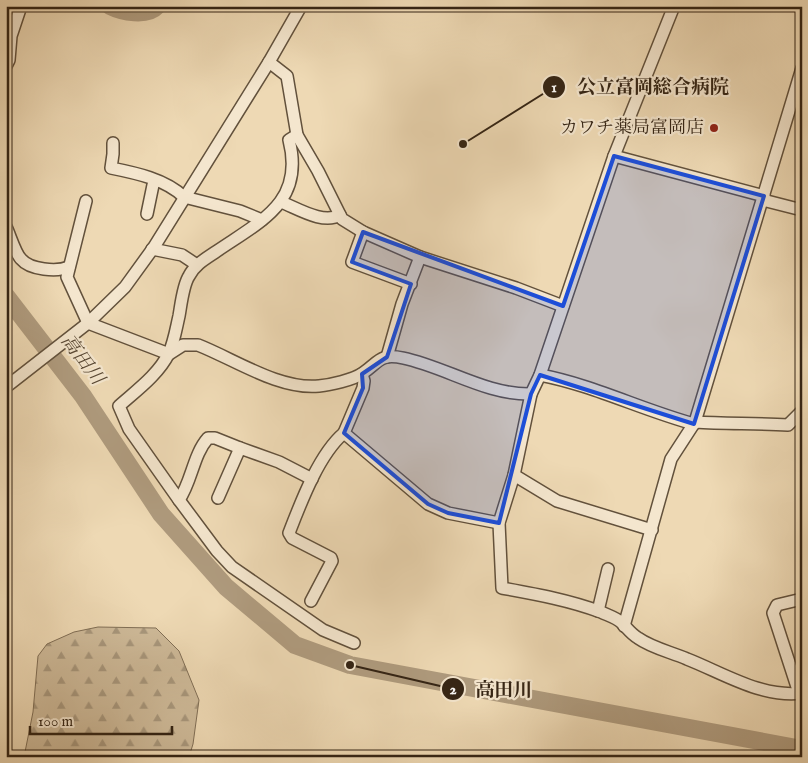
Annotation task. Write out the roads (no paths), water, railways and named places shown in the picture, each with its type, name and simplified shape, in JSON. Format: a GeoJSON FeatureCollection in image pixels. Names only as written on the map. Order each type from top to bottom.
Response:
{"type":"FeatureCollection","features":[{"type":"Feature","properties":{"kind":"street"},"geometry":{"type":"LineString","coordinates":[[6,66],[11,36],[21,6]]}},
{"type":"Feature","properties":{"kind":"street"},"geometry":{"type":"LineString","coordinates":[[6,387],[72,337],[125,287],[152,249],[269,62],[301,6]]}},
{"type":"Feature","properties":{"kind":"street"},"geometry":{"type":"LineString","coordinates":[[674,6],[614,156],[540,374],[531,394],[514,475],[499,523],[502,588],[551,597],[598,611],[621,621],[637,638],[652,646],[757,688],[790,694],[800,693],[773,613],[777,605],[802,599]]}},
{"type":"Feature","properties":{"kind":"street"},"geometry":{"type":"LineString","coordinates":[[269,62],[287,76],[297,135],[318,171],[342,219],[363,232],[420,257],[516,288],[562,306]]}},
{"type":"Feature","properties":{"kind":"street"},"geometry":{"type":"LineString","coordinates":[[624,626],[671,460],[694,423],[802,68]]}},
{"type":"Feature","properties":{"kind":"street"},"geometry":{"type":"LineString","coordinates":[[297,135],[289,140],[294,166],[288,191],[282,202],[262,220],[198,265],[188,277],[174,339],[168,354],[154,376],[120,406],[130,429],[179,500],[217,551],[232,567],[323,630],[354,643]]}},
{"type":"Feature","properties":{"kind":"street"},"geometry":{"type":"LineString","coordinates":[[113,143],[111,168],[136,173],[180,193],[184,197],[240,211],[262,220]]}},
{"type":"Feature","properties":{"kind":"street"},"geometry":{"type":"LineString","coordinates":[[614,156],[802,210]]}},
{"type":"Feature","properties":{"kind":"street"},"geometry":{"type":"LineString","coordinates":[[147,214],[153,185],[156,181]]}},
{"type":"Feature","properties":{"kind":"street"},"geometry":{"type":"LineString","coordinates":[[86,201],[67,277],[88,323],[168,354]]}},
{"type":"Feature","properties":{"kind":"street"},"geometry":{"type":"LineString","coordinates":[[282,202],[320,217],[334,218],[340,214]]}},
{"type":"Feature","properties":{"kind":"street"},"geometry":{"type":"LineString","coordinates":[[6,227],[21,260],[36,268],[62,271],[70,268]]}},
{"type":"Feature","properties":{"kind":"street"},"geometry":{"type":"LineString","coordinates":[[363,232],[352,262],[410,284]]}},
{"type":"Feature","properties":{"kind":"street"},"geometry":{"type":"LineString","coordinates":[[152,249],[182,255],[198,265]]}},
{"type":"Feature","properties":{"kind":"street"},"geometry":{"type":"LineString","coordinates":[[387,357],[402,304],[420,257]]}},
{"type":"Feature","properties":{"kind":"street"},"geometry":{"type":"LineString","coordinates":[[168,354],[183,345],[198,345],[277,380],[300,386],[318,387],[362,374],[374,363],[387,357],[402,358],[428,365],[497,390],[531,394]]}},
{"type":"Feature","properties":{"kind":"street"},"geometry":{"type":"LineString","coordinates":[[312,601],[332,561],[331,558],[292,538],[290,533],[312,479],[335,441],[344,433],[363,388],[362,374]]}},
{"type":"Feature","properties":{"kind":"street"},"geometry":{"type":"LineString","coordinates":[[540,374],[560,378],[663,416],[694,423],[734,424],[748,422],[788,425],[802,411]]}},
{"type":"Feature","properties":{"kind":"street"},"geometry":{"type":"LineString","coordinates":[[344,433],[428,504],[448,513],[499,523]]}},
{"type":"Feature","properties":{"kind":"street"},"geometry":{"type":"LineString","coordinates":[[179,500],[186,490],[202,444],[208,438],[215,438],[279,462],[312,479]]}},
{"type":"Feature","properties":{"kind":"street"},"geometry":{"type":"LineString","coordinates":[[218,498],[240,448]]}},
{"type":"Feature","properties":{"kind":"street"},"geometry":{"type":"LineString","coordinates":[[514,475],[557,501],[652,530]]}},
{"type":"Feature","properties":{"kind":"street"},"geometry":{"type":"LineString","coordinates":[[598,611],[608,569]]}},
{"type":"Feature","properties":{"kind":"waterway","name":"高田川"},"geometry":{"type":"LineString","coordinates":[[110,6],[128,12],[147,11],[157,6]]}},
{"type":"Feature","properties":{"kind":"waterway","name":"高田川"},"geometry":{"type":"LineString","coordinates":[[6,296],[83,396],[161,514],[226,587],[295,645],[350,665],[802,749]]}},
{"type":"Feature","properties":{"kind":"place","name":"カワチ薬局富岡店"},"geometry":{"type":"Point","coordinates":[714,128]}},
{"type":"Feature","properties":{"kind":"place","name":"公立富岡総合病院"},"geometry":{"type":"Point","coordinates":[463,144]}},
{"type":"Feature","properties":{"kind":"place","name":"高田川"},"geometry":{"type":"Point","coordinates":[350,665]}}]}
